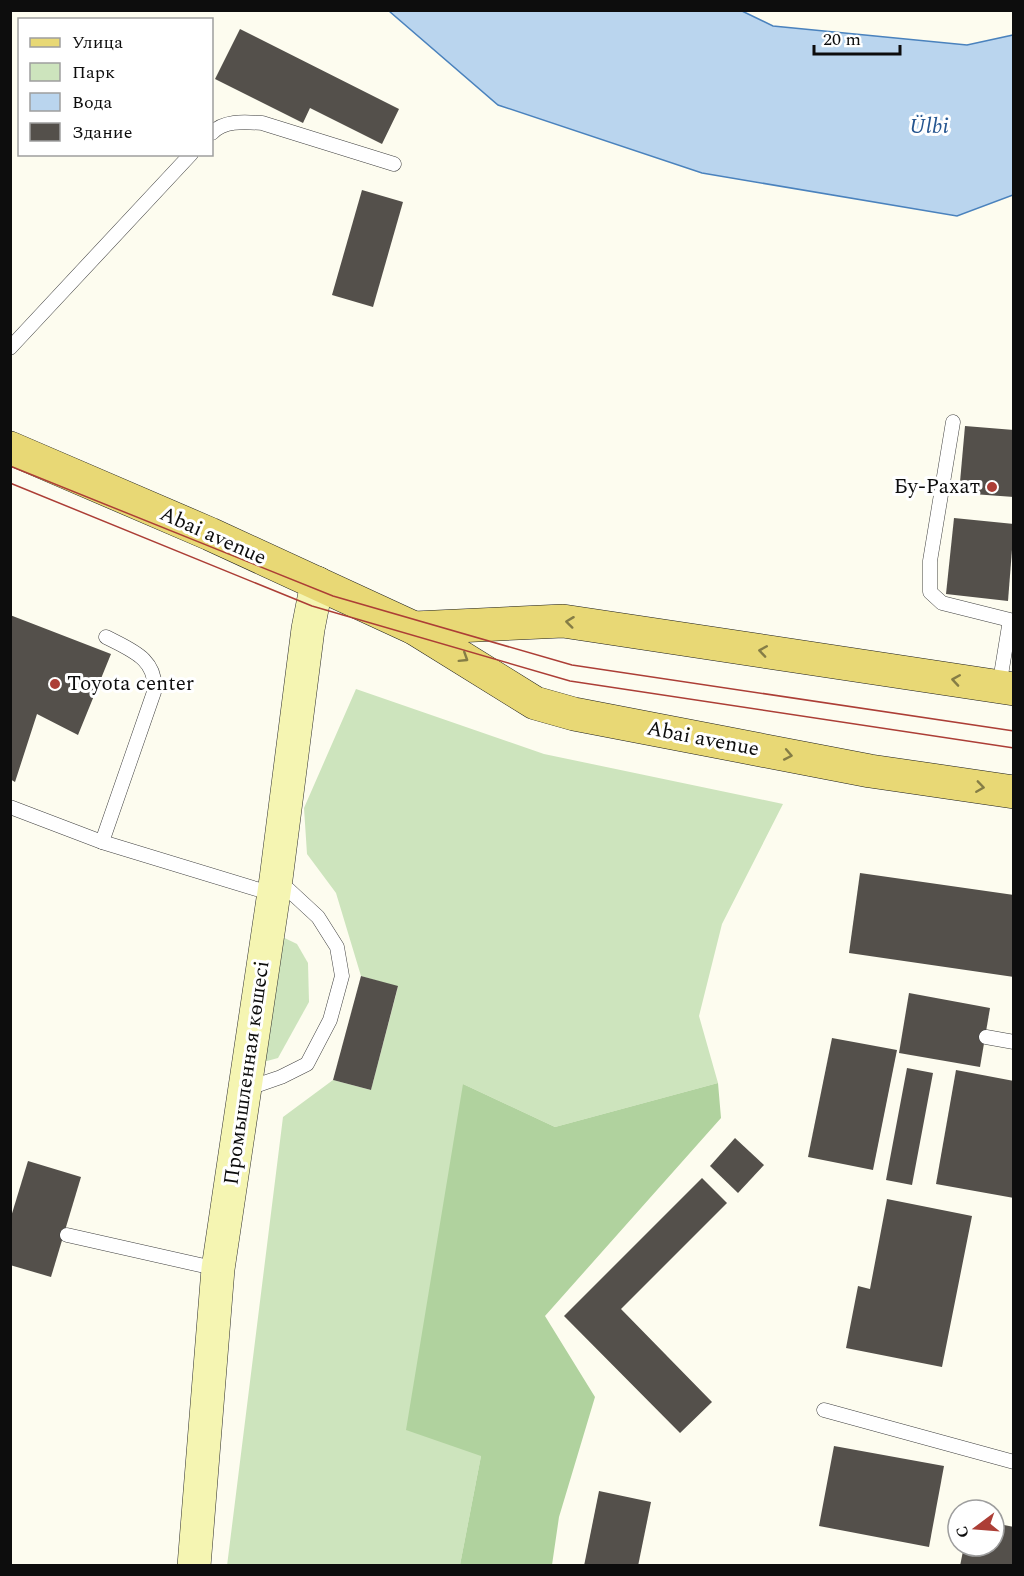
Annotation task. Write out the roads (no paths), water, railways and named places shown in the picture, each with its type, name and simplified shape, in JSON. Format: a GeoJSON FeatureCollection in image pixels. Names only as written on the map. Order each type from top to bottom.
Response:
{"type":"FeatureCollection","features":[{"type":"Feature","properties":{"kind":"main road","name":"Abai avenue"},"geometry":{"type":"LineString","coordinates":[[10,448],[317,582],[414,628],[535,703],[574,714],[870,771],[1014,792]]}},
{"type":"Feature","properties":{"kind":"main road","name":"Промышленная көшесі"},"geometry":{"type":"LineString","coordinates":[[194,1566],[218,1269],[275,886],[308,629],[317,582]]}},
{"type":"Feature","properties":{"kind":"main road","name":"Abai avenue"},"geometry":{"type":"LineString","coordinates":[[414,628],[563,621],[1006,688]]}},
{"type":"Feature","properties":{"kind":"lane"},"geometry":{"type":"LineString","coordinates":[[213,132],[235,123],[262,123],[394,164]]}},
{"type":"Feature","properties":{"kind":"lane"},"geometry":{"type":"LineString","coordinates":[[10,348],[189,156]]}},
{"type":"Feature","properties":{"kind":"lane"},"geometry":{"type":"LineString","coordinates":[[953,422],[930,561],[930,592],[942,603],[1010,620],[1006,688]]}},
{"type":"Feature","properties":{"kind":"lane"},"geometry":{"type":"LineString","coordinates":[[102,842],[154,692],[155,681],[152,669],[141,656],[106,638]]}},
{"type":"Feature","properties":{"kind":"lane"},"geometry":{"type":"LineString","coordinates":[[10,807],[102,842],[275,886],[318,917],[337,947],[342,976],[330,1020],[307,1064],[281,1077],[244,1089]]}},
{"type":"Feature","properties":{"kind":"lane"},"geometry":{"type":"LineString","coordinates":[[986,1037],[1014,1042]]}},
{"type":"Feature","properties":{"kind":"lane"},"geometry":{"type":"LineString","coordinates":[[67,1235],[218,1269]]}},
{"type":"Feature","properties":{"kind":"lane"},"geometry":{"type":"LineString","coordinates":[[824,1410],[1014,1462]]}},
{"type":"Feature","properties":{"kind":"water","name":"Ülbi"},"geometry":{"type":"Polygon","coordinates":[[[389,11],[742,11],[773,26],[967,45],[1013,35],[1013,195],[957,216],[702,173],[498,105],[389,11]]]}},
{"type":"Feature","properties":{"kind":"tram line"},"geometry":{"type":"LineString","coordinates":[[10,466],[333,596],[572,665],[1014,731]]}},
{"type":"Feature","properties":{"kind":"tram line"},"geometry":{"type":"LineString","coordinates":[[10,483],[312,606],[570,681],[1014,748]]}},
{"type":"Feature","properties":{"kind":"place","name":"Бу-Рахат"},"geometry":{"type":"Point","coordinates":[992,487]}},
{"type":"Feature","properties":{"kind":"place","name":"Toyota center"},"geometry":{"type":"Point","coordinates":[55,684]}}]}
